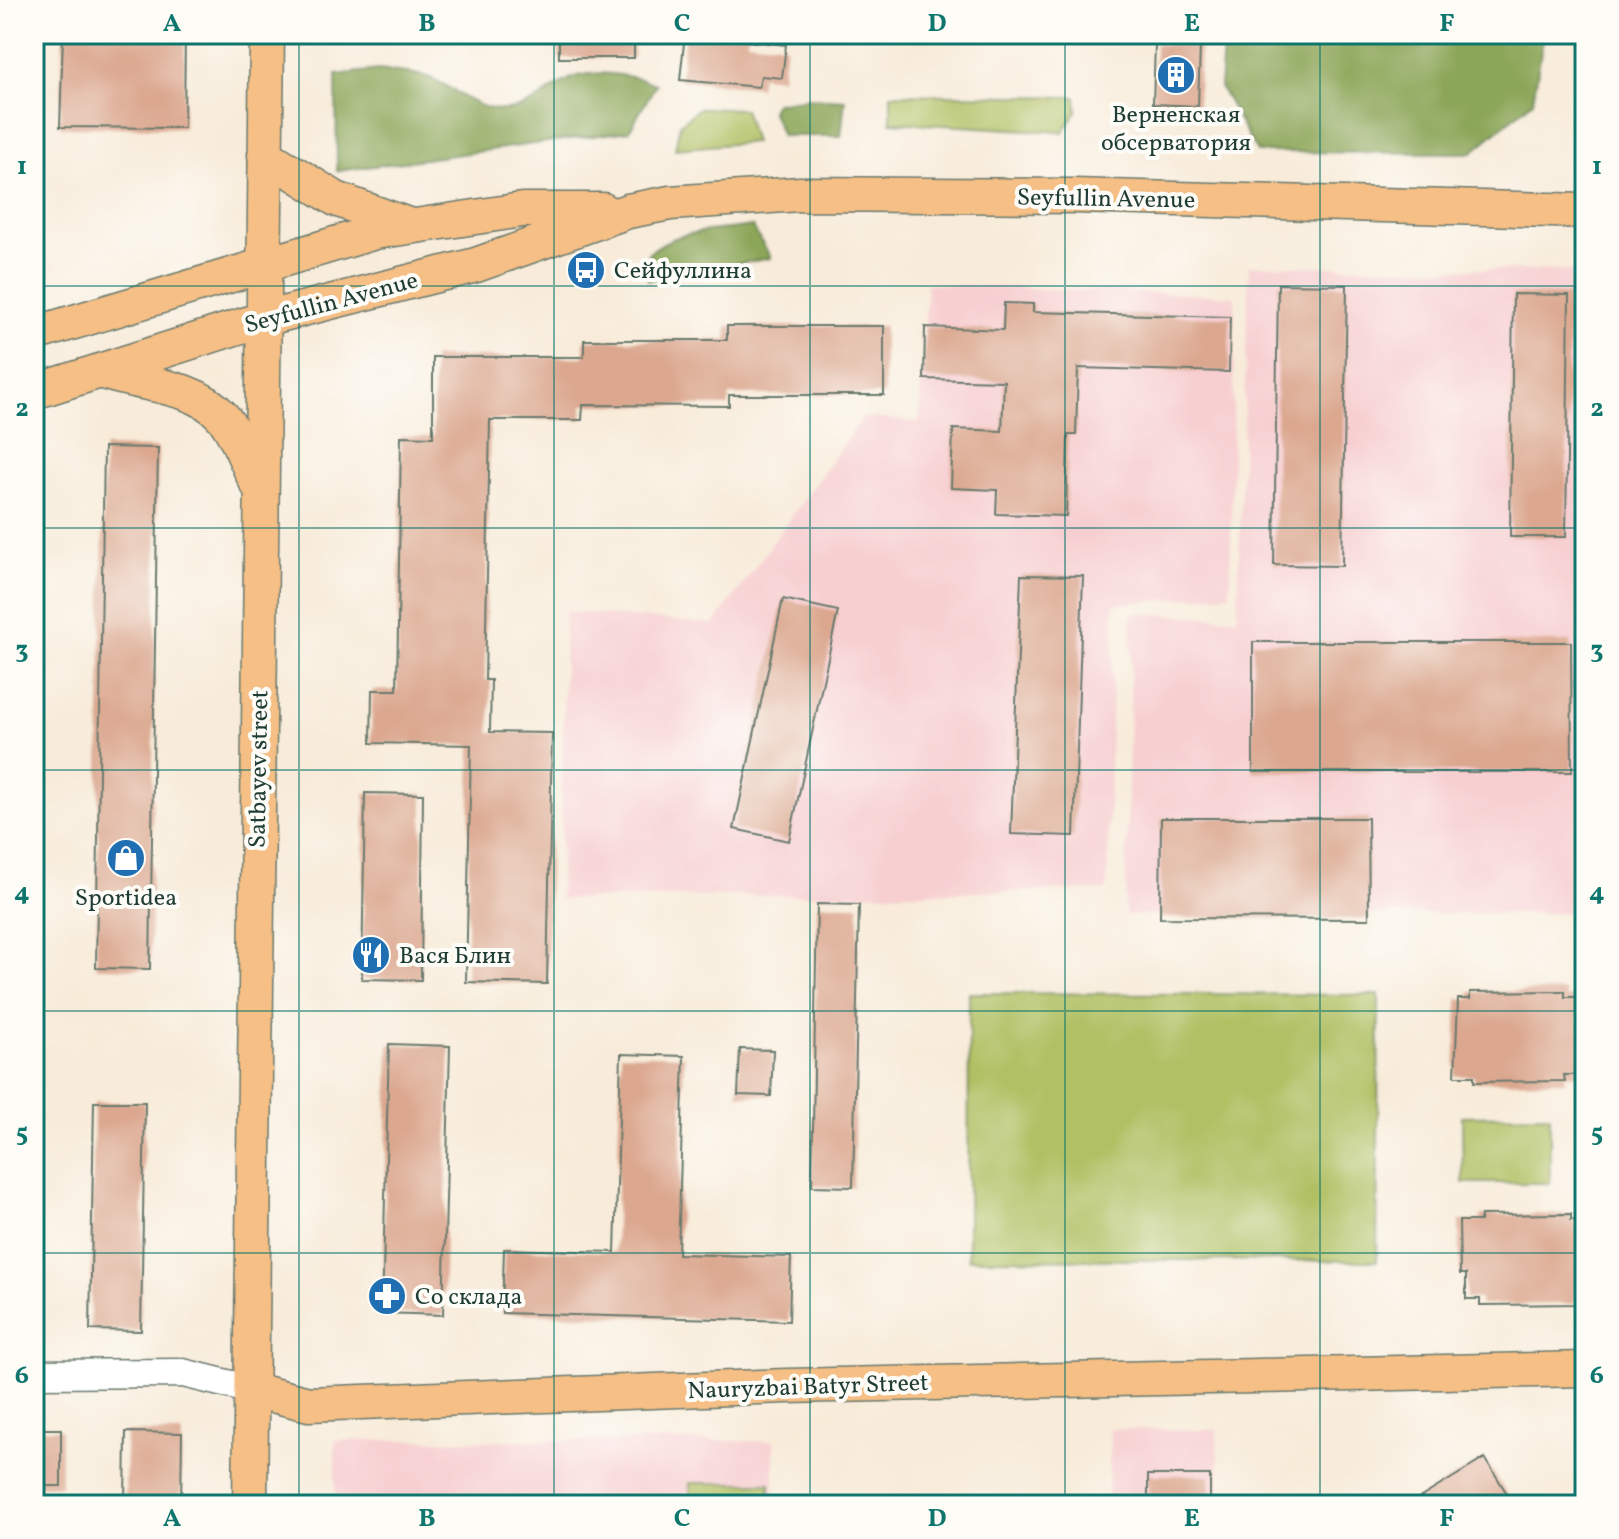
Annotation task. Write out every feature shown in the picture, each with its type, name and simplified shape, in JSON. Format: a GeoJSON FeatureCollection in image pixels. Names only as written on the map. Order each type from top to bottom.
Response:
{"type":"FeatureCollection","features":[{"type":"Feature","properties":{"kind":"main road","name":"Satbayev street"},"geometry":{"type":"LineString","coordinates":[[250,1505],[267,34]]}},
{"type":"Feature","properties":{"kind":"main road"},"geometry":{"type":"LineString","coordinates":[[265,155],[336,199],[410,225]]}},
{"type":"Feature","properties":{"kind":"main road","name":"Seyfullin Avenue"},"geometry":{"type":"LineString","coordinates":[[34,392],[263,319],[476,265],[628,211],[670,203],[800,194],[1074,196],[1585,211]]}},
{"type":"Feature","properties":{"kind":"main road","name":"Seyfullin Avenue"},"geometry":{"type":"LineString","coordinates":[[34,334],[265,263],[410,225],[522,210],[628,211]]}},
{"type":"Feature","properties":{"kind":"main road"},"geometry":{"type":"LineString","coordinates":[[100,371],[125,381],[182,391],[202,400],[222,416],[261,492]]}},
{"type":"Feature","properties":{"kind":"main road","name":"Nauryzbai Batyr Street"},"geometry":{"type":"LineString","coordinates":[[252,1390],[309,1404],[867,1384],[1585,1369]]}},
{"type":"Feature","properties":{"kind":"street","name":"Nauryzbai Batyr Street"},"geometry":{"type":"LineString","coordinates":[[34,1374],[183,1373],[252,1390]]}},
{"type":"Feature","properties":{"kind":"shaded area"},"geometry":{"type":"Polygon","coordinates":[[[1249,265],[1573,271],[1585,556],[1585,913],[1125,915],[1132,613],[1237,618],[1249,265]]]}},
{"type":"Feature","properties":{"kind":"shaded area"},"geometry":{"type":"Polygon","coordinates":[[[927,284],[1235,296],[1230,594],[1114,604],[1107,890],[560,899],[565,611],[714,624],[863,417],[919,422],[927,284]]]}},
{"type":"Feature","properties":{"kind":"shaded area"},"geometry":{"type":"Polygon","coordinates":[[[1110,1429],[1217,1430],[1220,1505],[1108,1505],[1110,1429]]]}},
{"type":"Feature","properties":{"kind":"shaded area"},"geometry":{"type":"Polygon","coordinates":[[[335,1440],[774,1441],[774,1505],[335,1505],[335,1440]]]}},
{"type":"Feature","properties":{"kind":"green space"},"geometry":{"type":"Polygon","coordinates":[[[1224,34],[1534,34],[1543,39],[1533,101],[1471,153],[1257,152],[1220,87],[1224,34]]]}},
{"type":"Feature","properties":{"kind":"green space"},"geometry":{"type":"Polygon","coordinates":[[[378,70],[427,77],[472,102],[499,110],[524,106],[571,78],[595,73],[633,77],[656,84],[629,131],[337,171],[336,75],[378,70]]]}},
{"type":"Feature","properties":{"kind":"green space"},"geometry":{"type":"Polygon","coordinates":[[[891,94],[1076,97],[1077,111],[1063,132],[891,122],[891,94]]]}},
{"type":"Feature","properties":{"kind":"green space"},"geometry":{"type":"Polygon","coordinates":[[[807,98],[845,100],[841,136],[782,136],[771,110],[775,103],[807,98]]]}},
{"type":"Feature","properties":{"kind":"green space"},"geometry":{"type":"Polygon","coordinates":[[[699,108],[744,109],[754,142],[675,149],[680,124],[699,108]]]}},
{"type":"Feature","properties":{"kind":"green space"},"geometry":{"type":"Polygon","coordinates":[[[752,226],[771,258],[648,280],[648,254],[659,246],[697,232],[752,226]]]}},
{"type":"Feature","properties":{"kind":"green space"},"geometry":{"type":"Polygon","coordinates":[[[969,993],[1379,995],[1377,1261],[968,1259],[969,993]]]}},
{"type":"Feature","properties":{"kind":"green space"},"geometry":{"type":"Polygon","coordinates":[[[1550,1115],[1550,1183],[1463,1183],[1462,1116],[1550,1115]]]}},
{"type":"Feature","properties":{"kind":"green space"},"geometry":{"type":"Polygon","coordinates":[[[690,1483],[770,1483],[770,1505],[690,1505],[690,1483]]]}},
{"type":"Feature","properties":{"kind":"building"},"geometry":{"type":"Polygon","coordinates":[[[63,34],[185,34],[184,128],[60,127],[63,34]]]}},
{"type":"Feature","properties":{"kind":"building"},"geometry":{"type":"Polygon","coordinates":[[[559,34],[634,34],[634,58],[559,58],[559,34]]]}},
{"type":"Feature","properties":{"kind":"building"},"geometry":{"type":"Polygon","coordinates":[[[685,34],[748,34],[747,41],[786,45],[782,78],[761,76],[759,87],[680,80],[685,34]]]}},
{"type":"Feature","properties":{"kind":"building","name":"Верненская обсерватория"},"geometry":{"type":"Polygon","coordinates":[[[1155,44],[1200,46],[1198,106],[1153,104],[1155,44]]]}},
{"type":"Feature","properties":{"kind":"building"},"geometry":{"type":"Polygon","coordinates":[[[1278,284],[1347,285],[1342,566],[1274,565],[1278,284]]]}},
{"type":"Feature","properties":{"kind":"building"},"geometry":{"type":"Polygon","coordinates":[[[1513,294],[1569,295],[1566,537],[1510,537],[1513,294]]]}},
{"type":"Feature","properties":{"kind":"building"},"geometry":{"type":"Polygon","coordinates":[[[1004,303],[1033,304],[1033,312],[1230,317],[1229,372],[1078,368],[1076,435],[1068,435],[1066,516],[996,514],[997,490],[951,488],[953,429],[1002,431],[1004,381],[924,379],[925,327],[1003,330],[1004,303]]]}},
{"type":"Feature","properties":{"kind":"building"},"geometry":{"type":"Polygon","coordinates":[[[727,326],[884,326],[884,395],[729,395],[729,406],[583,405],[582,420],[490,420],[485,680],[491,680],[490,732],[552,733],[547,984],[466,982],[471,745],[371,743],[372,690],[397,690],[401,436],[433,437],[433,357],[584,357],[584,340],[727,340],[727,326]]]}},
{"type":"Feature","properties":{"kind":"building"},"geometry":{"type":"Polygon","coordinates":[[[104,447],[158,448],[150,969],[96,968],[104,447]]]}},
{"type":"Feature","properties":{"kind":"building"},"geometry":{"type":"Polygon","coordinates":[[[1021,575],[1083,576],[1074,836],[1011,834],[1021,575]]]}},
{"type":"Feature","properties":{"kind":"building"},"geometry":{"type":"Polygon","coordinates":[[[783,599],[838,611],[789,841],[734,829],[783,599]]]}},
{"type":"Feature","properties":{"kind":"building"},"geometry":{"type":"Polygon","coordinates":[[[1253,642],[1571,642],[1572,772],[1253,772],[1253,642]]]}},
{"type":"Feature","properties":{"kind":"building"},"geometry":{"type":"Polygon","coordinates":[[[365,793],[423,794],[421,980],[362,979],[365,793]]]}},
{"type":"Feature","properties":{"kind":"building"},"geometry":{"type":"Polygon","coordinates":[[[1161,818],[1368,818],[1369,919],[1160,918],[1161,818]]]}},
{"type":"Feature","properties":{"kind":"building"},"geometry":{"type":"Polygon","coordinates":[[[817,904],[859,905],[853,1187],[812,1186],[817,904]]]}},
{"type":"Feature","properties":{"kind":"building"},"geometry":{"type":"Polygon","coordinates":[[[1565,991],[1565,997],[1579,997],[1579,1022],[1585,1022],[1585,1075],[1564,1075],[1565,1081],[1474,1082],[1474,1076],[1455,1076],[1458,999],[1470,999],[1470,992],[1565,991]]]}},
{"type":"Feature","properties":{"kind":"building"},"geometry":{"type":"Polygon","coordinates":[[[389,1044],[450,1046],[443,1315],[382,1313],[389,1044]]]}},
{"type":"Feature","properties":{"kind":"building"},"geometry":{"type":"Polygon","coordinates":[[[740,1049],[773,1050],[771,1096],[738,1095],[740,1049]]]}},
{"type":"Feature","properties":{"kind":"building"},"geometry":{"type":"Polygon","coordinates":[[[621,1054],[684,1056],[678,1254],[791,1257],[789,1321],[502,1313],[504,1249],[615,1252],[621,1054]]]}},
{"type":"Feature","properties":{"kind":"building"},"geometry":{"type":"Polygon","coordinates":[[[94,1102],[145,1102],[141,1331],[90,1330],[94,1102]]]}},
{"type":"Feature","properties":{"kind":"building"},"geometry":{"type":"Polygon","coordinates":[[[1571,1214],[1571,1220],[1585,1220],[1585,1297],[1575,1297],[1575,1304],[1480,1305],[1480,1299],[1466,1299],[1466,1274],[1460,1274],[1459,1221],[1480,1221],[1481,1215],[1571,1214]]]}},
{"type":"Feature","properties":{"kind":"building"},"geometry":{"type":"Polygon","coordinates":[[[34,1429],[61,1429],[61,1486],[34,1486],[34,1429]]]}},
{"type":"Feature","properties":{"kind":"building"},"geometry":{"type":"Polygon","coordinates":[[[126,1432],[182,1433],[181,1505],[125,1505],[126,1432]]]}},
{"type":"Feature","properties":{"kind":"building"},"geometry":{"type":"Polygon","coordinates":[[[1485,1458],[1514,1505],[1408,1505],[1485,1458]]]}},
{"type":"Feature","properties":{"kind":"building"},"geometry":{"type":"Polygon","coordinates":[[[1148,1475],[1210,1475],[1210,1505],[1148,1505],[1148,1475]]]}},
{"type":"Feature","properties":{"kind":"place","name":"Верненская обсерватория"},"geometry":{"type":"Point","coordinates":[1176,75]}},
{"type":"Feature","properties":{"kind":"place","name":"Сейфуллина"},"geometry":{"type":"Point","coordinates":[586,270]}},
{"type":"Feature","properties":{"kind":"place","name":"Sportidea"},"geometry":{"type":"Point","coordinates":[126,858]}},
{"type":"Feature","properties":{"kind":"place","name":"Вася Блин"},"geometry":{"type":"Point","coordinates":[371,955]}},
{"type":"Feature","properties":{"kind":"place","name":"Со склада"},"geometry":{"type":"Point","coordinates":[387,1296]}}]}
